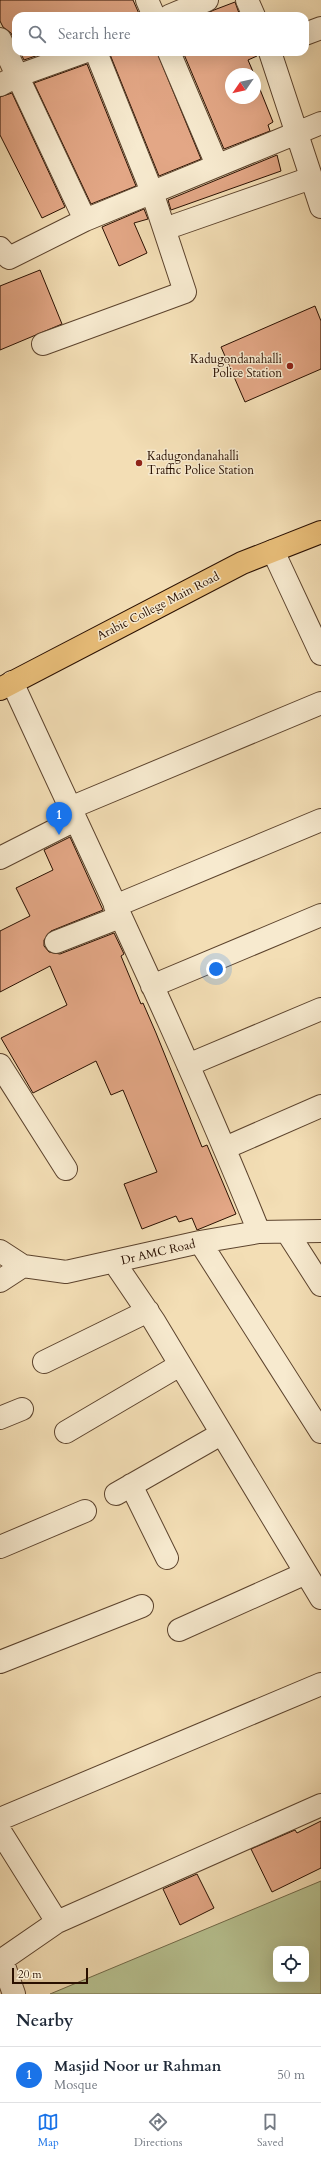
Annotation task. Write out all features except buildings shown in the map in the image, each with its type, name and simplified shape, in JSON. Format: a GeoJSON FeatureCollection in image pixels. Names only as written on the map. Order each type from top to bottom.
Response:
{"type":"FeatureCollection","features":[{"type":"Feature","properties":{"kind":"main road","name":"Arabic College Main Road"},"geometry":{"type":"LineString","coordinates":[[6,685],[242,563],[321,532]]}},
{"type":"Feature","properties":{"kind":"street"},"geometry":{"type":"LineString","coordinates":[[147,0],[152,12]]}},
{"type":"Feature","properties":{"kind":"street"},"geometry":{"type":"LineString","coordinates":[[179,12],[208,0]]}},
{"type":"Feature","properties":{"kind":"street"},"geometry":{"type":"LineString","coordinates":[[247,0],[252,12]]}},
{"type":"Feature","properties":{"kind":"street"},"geometry":{"type":"LineString","coordinates":[[309,32],[321,28]]}},
{"type":"Feature","properties":{"kind":"street"},"geometry":{"type":"LineString","coordinates":[[0,39],[9,80],[85,220]]}},
{"type":"Feature","properties":{"kind":"street"},"geometry":{"type":"LineString","coordinates":[[9,80],[73,56]]}},
{"type":"Feature","properties":{"kind":"street"},"geometry":{"type":"LineString","coordinates":[[43,344],[185,292],[152,192],[98,56]]}},
{"type":"Feature","properties":{"kind":"street"},"geometry":{"type":"LineString","coordinates":[[171,56],[217,165]]}},
{"type":"Feature","properties":{"kind":"street"},"geometry":{"type":"LineString","coordinates":[[271,56],[295,133],[321,207]]}},
{"type":"Feature","properties":{"kind":"street"},"geometry":{"type":"LineString","coordinates":[[0,248],[9,258],[85,220],[321,123]]}},
{"type":"Feature","properties":{"kind":"street"},"geometry":{"type":"LineString","coordinates":[[176,225],[311,178]]}},
{"type":"Feature","properties":{"kind":"street"},"geometry":{"type":"LineString","coordinates":[[273,551],[321,654]]}},
{"type":"Feature","properties":{"kind":"street"},"geometry":{"type":"LineString","coordinates":[[6,685],[72,814],[118,912],[225,1148],[259,1232]]}},
{"type":"Feature","properties":{"kind":"street"},"geometry":{"type":"LineString","coordinates":[[0,858],[72,814],[321,703]]}},
{"type":"Feature","properties":{"kind":"street"},"geometry":{"type":"LineString","coordinates":[[56,942],[118,912],[321,820]]}},
{"type":"Feature","properties":{"kind":"street"},"geometry":{"type":"LineString","coordinates":[[152,986],[321,915]]}},
{"type":"Feature","properties":{"kind":"street"},"geometry":{"type":"LineString","coordinates":[[188,1065],[321,1009]]}},
{"type":"Feature","properties":{"kind":"street"},"geometry":{"type":"LineString","coordinates":[[0,1065],[66,1170]]}},
{"type":"Feature","properties":{"kind":"street"},"geometry":{"type":"LineString","coordinates":[[225,1148],[321,1106]]}},
{"type":"Feature","properties":{"kind":"street","name":"Dr AMC Road"},"geometry":{"type":"LineString","coordinates":[[0,1251],[23,1266],[66,1272],[200,1242],[259,1232],[321,1231]]}},
{"type":"Feature","properties":{"kind":"street"},"geometry":{"type":"LineString","coordinates":[[287,1232],[321,1285]]}},
{"type":"Feature","properties":{"kind":"street"},"geometry":{"type":"LineString","coordinates":[[200,1242],[321,1432]]}},
{"type":"Feature","properties":{"kind":"street"},"geometry":{"type":"LineString","coordinates":[[114,1262],[148,1312],[321,1598]]}},
{"type":"Feature","properties":{"kind":"street"},"geometry":{"type":"LineString","coordinates":[[0,1281],[23,1266]]}},
{"type":"Feature","properties":{"kind":"street"},"geometry":{"type":"LineString","coordinates":[[44,1362],[148,1312]]}},
{"type":"Feature","properties":{"kind":"street"},"geometry":{"type":"LineString","coordinates":[[66,1432],[180,1365]]}},
{"type":"Feature","properties":{"kind":"street"},"geometry":{"type":"LineString","coordinates":[[0,1418],[22,1409]]}},
{"type":"Feature","properties":{"kind":"street"},"geometry":{"type":"LineString","coordinates":[[167,1558],[124,1489],[221,1434]]}},
{"type":"Feature","properties":{"kind":"street"},"geometry":{"type":"LineString","coordinates":[[0,1547],[85,1511]]}},
{"type":"Feature","properties":{"kind":"street"},"geometry":{"type":"LineString","coordinates":[[179,1630],[306,1573]]}},
{"type":"Feature","properties":{"kind":"street"},"geometry":{"type":"LineString","coordinates":[[0,1662],[142,1606]]}},
{"type":"Feature","properties":{"kind":"street"},"geometry":{"type":"LineString","coordinates":[[0,1819],[321,1684]]}},
{"type":"Feature","properties":{"kind":"street"},"geometry":{"type":"LineString","coordinates":[[14,1994],[1,1961],[57,1922],[321,1805]]}},
{"type":"Feature","properties":{"kind":"street"},"geometry":{"type":"LineString","coordinates":[[0,1831],[57,1922]]}},
{"type":"Feature","properties":{"kind":"green space"},"geometry":{"type":"Polygon","coordinates":[[[321,1881],[321,1994],[50,1994],[321,1881]]]}},
{"type":"Feature","properties":{"kind":"place","name":"Kadugondanahalli Police Station"},"geometry":{"type":"Point","coordinates":[290,366]}},
{"type":"Feature","properties":{"kind":"place","name":"Kadugondanahalli Traffic Police Station"},"geometry":{"type":"Point","coordinates":[139,463]}},
{"type":"Feature","properties":{"kind":"place","name":"Masjid Noor ur Rahman"},"geometry":{"type":"Point","coordinates":[59,835]}}]}
